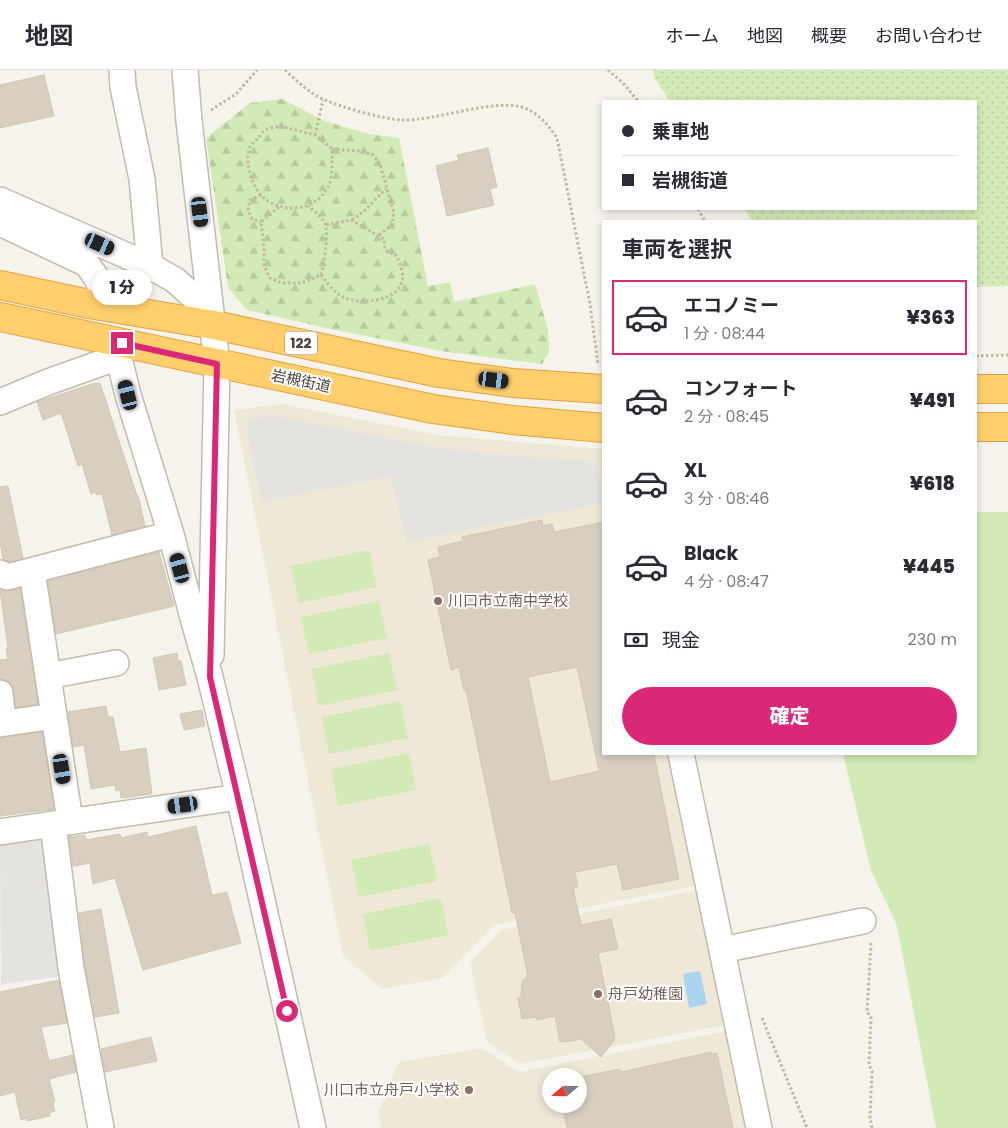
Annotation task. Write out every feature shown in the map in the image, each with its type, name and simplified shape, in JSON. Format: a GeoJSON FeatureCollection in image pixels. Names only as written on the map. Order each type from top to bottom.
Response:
{"type":"FeatureCollection","features":[{"type":"Feature","properties":{"kind":"highway","name":"122"},"geometry":{"type":"LineString","coordinates":[[0,285],[89,304],[214,325],[439,373],[513,383],[601,380]]}},
{"type":"Feature","properties":{"kind":"highway","name":"岩槻街道"},"geometry":{"type":"LineString","coordinates":[[0,317],[433,409],[512,420],[602,428]]}},
{"type":"Feature","properties":{"kind":"highway"},"geometry":{"type":"LineString","coordinates":[[977,389],[1008,389]]}},
{"type":"Feature","properties":{"kind":"highway"},"geometry":{"type":"LineString","coordinates":[[977,427],[1008,427]]}},
{"type":"Feature","properties":{"kind":"street"},"geometry":{"type":"LineString","coordinates":[[122,70],[142,180],[150,266]]}},
{"type":"Feature","properties":{"kind":"street"},"geometry":{"type":"LineString","coordinates":[[185,70],[189,121],[217,364],[210,677]]}},
{"type":"Feature","properties":{"kind":"street"},"geometry":{"type":"LineString","coordinates":[[0,200],[150,266],[176,280],[196,299],[214,325]]}},
{"type":"Feature","properties":{"kind":"street"},"geometry":{"type":"LineString","coordinates":[[0,223],[87,264],[98,280],[101,291]]}},
{"type":"Feature","properties":{"kind":"street"},"geometry":{"type":"LineString","coordinates":[[0,402],[118,354],[128,395],[171,534],[210,677],[239,797],[313,1128]]}},
{"type":"Feature","properties":{"kind":"street"},"geometry":{"type":"LineString","coordinates":[[0,573],[7,577],[171,534]]}},
{"type":"Feature","properties":{"kind":"street"},"geometry":{"type":"LineString","coordinates":[[32,570],[54,716],[71,968],[101,1128]]}},
{"type":"Feature","properties":{"kind":"street"},"geometry":{"type":"LineString","coordinates":[[48,676],[116,663]]}},
{"type":"Feature","properties":{"kind":"street"},"geometry":{"type":"LineString","coordinates":[[0,692],[2,724],[54,716]]}},
{"type":"Feature","properties":{"kind":"street"},"geometry":{"type":"LineString","coordinates":[[681,755],[759,1128]]}},
{"type":"Feature","properties":{"kind":"street"},"geometry":{"type":"LineString","coordinates":[[0,832],[239,797]]}},
{"type":"Feature","properties":{"kind":"street"},"geometry":{"type":"LineString","coordinates":[[722,950],[867,928]]}},
{"type":"Feature","properties":{"kind":"path"},"geometry":{"type":"LineString","coordinates":[[189,121],[218,107],[236,94],[257,70]]}},
{"type":"Feature","properties":{"kind":"path"},"geometry":{"type":"LineString","coordinates":[[286,70],[298,83],[323,100],[385,118],[420,119],[511,104],[526,108],[549,126],[557,138],[576,227],[601,380]]}},
{"type":"Feature","properties":{"kind":"path"},"geometry":{"type":"LineString","coordinates":[[608,70],[623,83],[637,100]]}},
{"type":"Feature","properties":{"kind":"path"},"geometry":{"type":"LineString","coordinates":[[315,135],[323,100]]}},
{"type":"Feature","properties":{"kind":"path"},"geometry":{"type":"LineString","coordinates":[[332,149],[329,186],[316,202],[308,206],[296,208],[279,207],[261,195],[248,166],[250,147],[265,130],[280,126],[315,135],[332,149],[360,151],[373,155],[380,164],[394,213],[392,225],[379,235]]}},
{"type":"Feature","properties":{"kind":"path"},"geometry":{"type":"LineString","coordinates":[[326,225],[351,220],[364,212],[386,189]]}},
{"type":"Feature","properties":{"kind":"path"},"geometry":{"type":"LineString","coordinates":[[261,195],[250,200],[248,210],[252,219],[261,222]]}},
{"type":"Feature","properties":{"kind":"path"},"geometry":{"type":"LineString","coordinates":[[308,206],[320,216],[326,225],[325,258],[321,275]]}},
{"type":"Feature","properties":{"kind":"path"},"geometry":{"type":"LineString","coordinates":[[261,222],[279,207]]}},
{"type":"Feature","properties":{"kind":"path"},"geometry":{"type":"LineString","coordinates":[[321,275],[331,288],[342,297],[355,302],[376,301],[393,294],[402,283],[402,273],[397,256],[385,250],[384,238],[351,220]]}},
{"type":"Feature","properties":{"kind":"path"},"geometry":{"type":"LineString","coordinates":[[261,222],[264,266],[270,278],[281,283],[302,283],[321,275]]}},
{"type":"Feature","properties":{"kind":"path"},"geometry":{"type":"LineString","coordinates":[[977,356],[1008,356]]}},
{"type":"Feature","properties":{"kind":"path"},"geometry":{"type":"LineString","coordinates":[[867,928],[867,1012],[871,1017],[869,1064],[872,1071],[870,1117],[872,1128]]}},
{"type":"Feature","properties":{"kind":"path"},"geometry":{"type":"LineString","coordinates":[[762,1018],[807,1128]]}},
{"type":"Feature","properties":{"kind":"shaded area","name":"川口市立南中学校"},"geometry":{"type":"Polygon","coordinates":[[[282,404],[439,435],[602,449],[602,755],[670,755],[699,885],[494,925],[443,978],[382,989],[343,956],[234,410],[282,404]]]}},
{"type":"Feature","properties":{"kind":"shaded area"},"geometry":{"type":"Polygon","coordinates":[[[272,415],[438,448],[543,459],[595,461],[602,487],[602,503],[407,542],[391,476],[262,502],[246,420],[272,415]]]}},
{"type":"Feature","properties":{"kind":"shaded area"},"geometry":{"type":"Polygon","coordinates":[[[47,838],[66,976],[1,984],[0,845],[47,838]]]}},
{"type":"Feature","properties":{"kind":"shaded area","name":"舟戸幼稚園"},"geometry":{"type":"Polygon","coordinates":[[[698,890],[726,1025],[520,1064],[487,1042],[470,963],[501,930],[698,890]]]}},
{"type":"Feature","properties":{"kind":"shaded area","name":"川口市立舟戸小学校"},"geometry":{"type":"Polygon","coordinates":[[[727,1031],[745,1128],[382,1128],[378,1112],[399,1062],[482,1048],[518,1072],[727,1031]]]}},
{"type":"Feature","properties":{"kind":"green space"},"geometry":{"type":"Polygon","coordinates":[[[653,70],[1008,70],[1008,286],[977,287],[977,220],[751,220],[745,210],[977,210],[977,100],[669,100],[655,79],[653,70]]]}},
{"type":"Feature","properties":{"kind":"green space"},"geometry":{"type":"Polygon","coordinates":[[[282,99],[325,121],[369,134],[399,138],[428,286],[450,282],[454,302],[535,284],[548,330],[549,352],[542,364],[441,351],[247,310],[228,287],[206,138],[250,103],[282,99]]]}},
{"type":"Feature","properties":{"kind":"green space"},"geometry":{"type":"Polygon","coordinates":[[[977,512],[1008,512],[1008,1128],[936,1128],[897,926],[871,870],[843,755],[977,755],[977,512]]]}},
{"type":"Feature","properties":{"kind":"green space"},"geometry":{"type":"Polygon","coordinates":[[[369,550],[377,587],[299,603],[291,566],[369,550]]]}},
{"type":"Feature","properties":{"kind":"green space"},"geometry":{"type":"Polygon","coordinates":[[[379,601],[387,638],[309,654],[301,617],[379,601]]]}},
{"type":"Feature","properties":{"kind":"green space"},"geometry":{"type":"Polygon","coordinates":[[[389,653],[397,690],[319,706],[311,669],[389,653]]]}},
{"type":"Feature","properties":{"kind":"green space"},"geometry":{"type":"Polygon","coordinates":[[[400,701],[408,738],[329,754],[322,717],[400,701]]]}},
{"type":"Feature","properties":{"kind":"green space"},"geometry":{"type":"Polygon","coordinates":[[[409,753],[416,790],[338,806],[331,769],[409,753]]]}},
{"type":"Feature","properties":{"kind":"green space"},"geometry":{"type":"Polygon","coordinates":[[[429,844],[437,881],[359,897],[351,860],[429,844]]]}},
{"type":"Feature","properties":{"kind":"green space"},"geometry":{"type":"Polygon","coordinates":[[[441,898],[448,935],[370,951],[363,914],[441,898]]]}},
{"type":"Feature","properties":{"kind":"water"},"geometry":{"type":"Polygon","coordinates":[[[700,971],[707,1004],[689,1008],[683,974],[700,971]]]}},
{"type":"Feature","properties":{"kind":"building"},"geometry":{"type":"Polygon","coordinates":[[[44,75],[54,116],[0,128],[0,85],[44,75]]]}},
{"type":"Feature","properties":{"kind":"building"},"geometry":{"type":"Polygon","coordinates":[[[488,148],[497,187],[490,189],[494,205],[447,216],[436,166],[459,160],[457,155],[488,148]]]}},
{"type":"Feature","properties":{"kind":"building"},"geometry":{"type":"Polygon","coordinates":[[[100,383],[138,495],[145,526],[112,535],[102,494],[97,495],[95,492],[91,494],[82,464],[78,466],[61,413],[43,420],[37,402],[100,383]]]}},
{"type":"Feature","properties":{"kind":"building"},"geometry":{"type":"Polygon","coordinates":[[[8,486],[23,558],[9,562],[3,559],[0,542],[0,487],[8,486]]]}},
{"type":"Feature","properties":{"kind":"building"},"geometry":{"type":"Polygon","coordinates":[[[542,520],[543,526],[552,524],[554,532],[602,522],[602,755],[654,755],[679,879],[623,890],[617,864],[575,872],[578,887],[573,888],[581,925],[611,919],[618,949],[598,953],[615,1037],[601,1057],[581,1039],[560,1042],[555,1016],[537,1020],[536,1017],[522,1019],[518,998],[521,997],[522,981],[528,976],[515,913],[512,913],[466,690],[464,691],[459,667],[451,670],[428,560],[440,557],[438,547],[463,541],[462,537],[542,520]],[[577,667],[528,677],[550,782],[599,771],[577,667]]]}},
{"type":"Feature","properties":{"kind":"building"},"geometry":{"type":"Polygon","coordinates":[[[159,552],[174,606],[56,634],[48,581],[159,552]]]}},
{"type":"Feature","properties":{"kind":"building"},"geometry":{"type":"Polygon","coordinates":[[[20,588],[38,704],[16,707],[12,685],[6,680],[0,679],[0,660],[8,659],[6,649],[8,648],[0,590],[10,591],[20,588]]]}},
{"type":"Feature","properties":{"kind":"building"},"geometry":{"type":"Polygon","coordinates":[[[177,653],[178,661],[181,661],[186,685],[159,690],[153,658],[177,653]]]}},
{"type":"Feature","properties":{"kind":"building"},"geometry":{"type":"Polygon","coordinates":[[[106,706],[108,717],[113,717],[120,752],[146,748],[152,794],[121,798],[120,790],[116,791],[115,785],[91,789],[84,745],[73,747],[68,712],[106,706]]]}},
{"type":"Feature","properties":{"kind":"building"},"geometry":{"type":"Polygon","coordinates":[[[202,710],[205,726],[184,730],[180,714],[202,710]]]}},
{"type":"Feature","properties":{"kind":"building"},"geometry":{"type":"Polygon","coordinates":[[[42,732],[54,809],[0,816],[0,738],[42,732]]]}},
{"type":"Feature","properties":{"kind":"building"},"geometry":{"type":"Polygon","coordinates":[[[196,826],[212,895],[227,892],[241,943],[143,970],[115,878],[93,884],[90,863],[73,866],[69,837],[85,835],[86,840],[120,834],[121,838],[147,832],[148,837],[196,826]]]}},
{"type":"Feature","properties":{"kind":"building"},"geometry":{"type":"Polygon","coordinates":[[[101,909],[119,1013],[95,1017],[85,966],[79,913],[101,909]]]}},
{"type":"Feature","properties":{"kind":"building"},"geometry":{"type":"Polygon","coordinates":[[[59,980],[67,1023],[41,1027],[49,1061],[73,1055],[76,1072],[49,1079],[55,1102],[53,1103],[55,1111],[49,1113],[50,1116],[27,1121],[27,1118],[21,1120],[15,1092],[0,1096],[0,992],[59,980]]]}},
{"type":"Feature","properties":{"kind":"building"},"geometry":{"type":"Polygon","coordinates":[[[151,1037],[157,1061],[105,1072],[101,1049],[151,1037]]]}},
{"type":"Feature","properties":{"kind":"building"},"geometry":{"type":"Polygon","coordinates":[[[711,1052],[711,1054],[717,1053],[733,1128],[567,1128],[564,1113],[588,1112],[588,1075],[620,1069],[621,1072],[711,1052]]]}},
{"type":"Feature","properties":{"kind":"place","name":"川口市立南中学校"},"geometry":{"type":"Point","coordinates":[438,601]}},
{"type":"Feature","properties":{"kind":"place","name":"舟戸幼稚園"},"geometry":{"type":"Point","coordinates":[598,994]}},
{"type":"Feature","properties":{"kind":"place","name":"川口市立舟戸小学校"},"geometry":{"type":"Point","coordinates":[469,1090]}},
{"type":"Feature","properties":{"kind":"route"},"geometry":{"type":"LineString","coordinates":[[122,343],[217,364],[210,677],[287,1011]]}}]}
